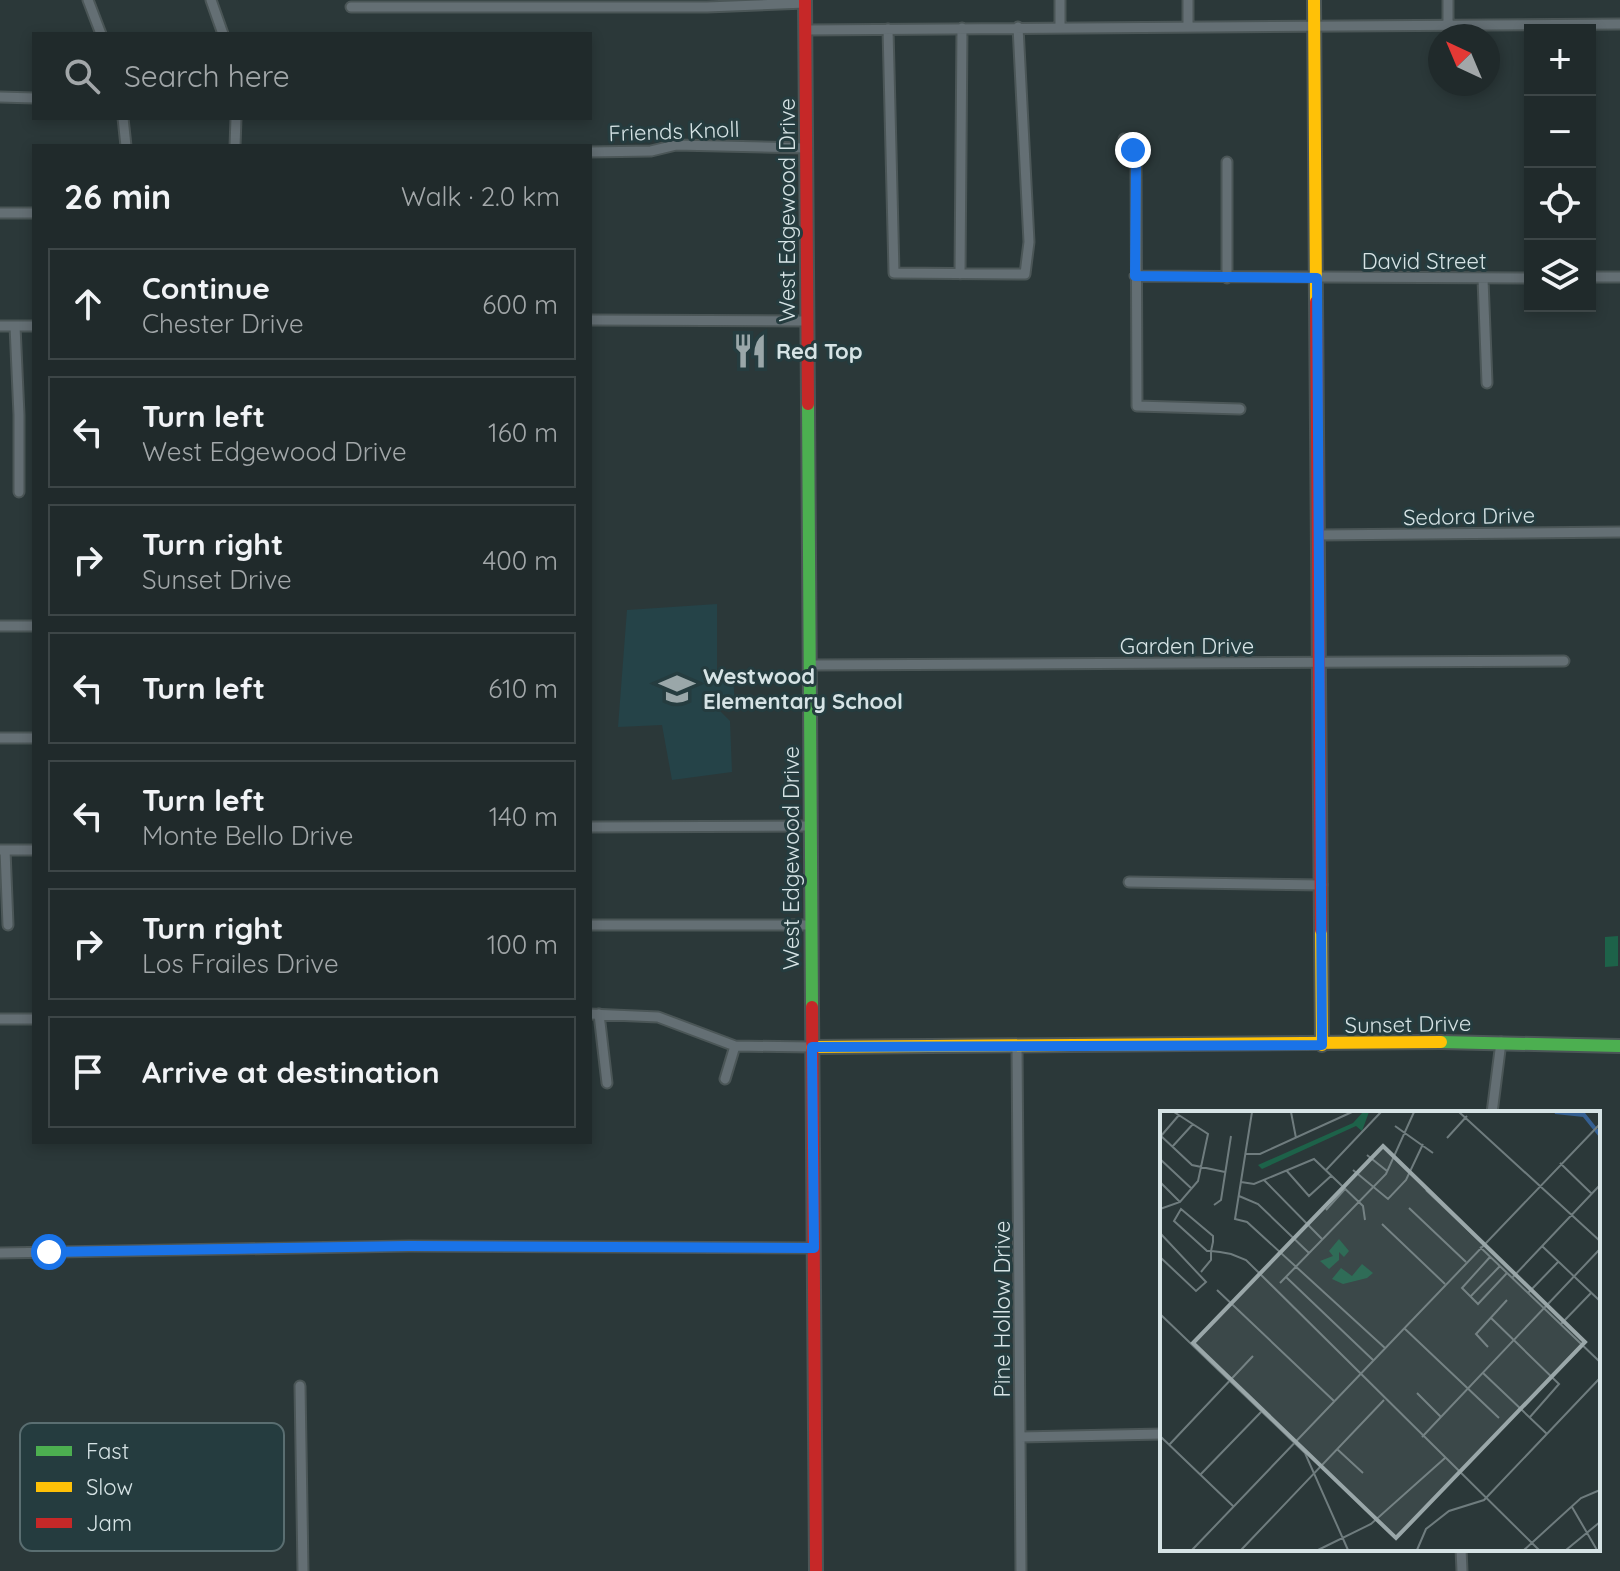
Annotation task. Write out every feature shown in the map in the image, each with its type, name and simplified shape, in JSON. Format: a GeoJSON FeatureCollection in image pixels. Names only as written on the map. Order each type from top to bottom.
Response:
{"type":"FeatureCollection","features":[{"type":"Feature","properties":{"kind":"street"},"geometry":{"type":"LineString","coordinates":[[88,0],[100,32]]}},
{"type":"Feature","properties":{"kind":"street"},"geometry":{"type":"LineString","coordinates":[[211,0],[222,32]]}},
{"type":"Feature","properties":{"kind":"street"},"geometry":{"type":"LineString","coordinates":[[1060,0],[1060,27]]}},
{"type":"Feature","properties":{"kind":"street"},"geometry":{"type":"LineString","coordinates":[[1188,0],[1188,27]]}},
{"type":"Feature","properties":{"kind":"street"},"geometry":{"type":"LineString","coordinates":[[1314,0],[1322,1045]]}},
{"type":"Feature","properties":{"kind":"street"},"geometry":{"type":"LineString","coordinates":[[1448,0],[1448,24]]}},
{"type":"Feature","properties":{"kind":"street"},"geometry":{"type":"LineString","coordinates":[[351,7],[707,7],[805,1]]}},
{"type":"Feature","properties":{"kind":"street","name":"West Edgewood Drive"},"geometry":{"type":"LineString","coordinates":[[805,1],[816,1571]]}},
{"type":"Feature","properties":{"kind":"street"},"geometry":{"type":"LineString","coordinates":[[1500,25],[1620,24]]}},
{"type":"Feature","properties":{"kind":"street"},"geometry":{"type":"LineString","coordinates":[[805,30],[1428,25]]}},
{"type":"Feature","properties":{"kind":"street"},"geometry":{"type":"LineString","coordinates":[[888,29],[894,273],[1025,274],[1029,242],[1018,27]]}},
{"type":"Feature","properties":{"kind":"street"},"geometry":{"type":"LineString","coordinates":[[960,274],[962,28]]}},
{"type":"Feature","properties":{"kind":"street"},"geometry":{"type":"LineString","coordinates":[[0,97],[32,98]]}},
{"type":"Feature","properties":{"kind":"street"},"geometry":{"type":"LineString","coordinates":[[123,120],[126,144]]}},
{"type":"Feature","properties":{"kind":"street"},"geometry":{"type":"LineString","coordinates":[[235,144],[236,120]]}},
{"type":"Feature","properties":{"kind":"street"},"geometry":{"type":"LineString","coordinates":[[1124,139],[1133,150],[1136,163],[1137,406],[1240,409]]}},
{"type":"Feature","properties":{"kind":"street","name":"Friends Knoll"},"geometry":{"type":"LineString","coordinates":[[592,152],[651,151],[676,145],[806,148]]}},
{"type":"Feature","properties":{"kind":"street"},"geometry":{"type":"LineString","coordinates":[[1227,162],[1227,278]]}},
{"type":"Feature","properties":{"kind":"street"},"geometry":{"type":"LineString","coordinates":[[0,213],[32,213]]}},
{"type":"Feature","properties":{"kind":"street","name":"David Street"},"geometry":{"type":"LineString","coordinates":[[1135,276],[1524,278]]}},
{"type":"Feature","properties":{"kind":"street"},"geometry":{"type":"LineString","coordinates":[[1596,277],[1620,277]]}},
{"type":"Feature","properties":{"kind":"street"},"geometry":{"type":"LineString","coordinates":[[1483,279],[1487,383]]}},
{"type":"Feature","properties":{"kind":"street"},"geometry":{"type":"LineString","coordinates":[[592,320],[807,321]]}},
{"type":"Feature","properties":{"kind":"street"},"geometry":{"type":"LineString","coordinates":[[0,326],[32,326]]}},
{"type":"Feature","properties":{"kind":"street"},"geometry":{"type":"LineString","coordinates":[[15,326],[19,492]]}},
{"type":"Feature","properties":{"kind":"street","name":"Sedora Drive"},"geometry":{"type":"LineString","coordinates":[[1319,535],[1620,532]]}},
{"type":"Feature","properties":{"kind":"street"},"geometry":{"type":"LineString","coordinates":[[0,626],[32,626]]}},
{"type":"Feature","properties":{"kind":"street","name":"Garden Drive"},"geometry":{"type":"LineString","coordinates":[[810,665],[1564,661]]}},
{"type":"Feature","properties":{"kind":"street"},"geometry":{"type":"LineString","coordinates":[[0,738],[32,738]]}},
{"type":"Feature","properties":{"kind":"street"},"geometry":{"type":"LineString","coordinates":[[592,827],[811,826]]}},
{"type":"Feature","properties":{"kind":"street"},"geometry":{"type":"LineString","coordinates":[[8,925],[3,850],[32,850]]}},
{"type":"Feature","properties":{"kind":"street"},"geometry":{"type":"LineString","coordinates":[[1129,882],[1322,885]]}},
{"type":"Feature","properties":{"kind":"street"},"geometry":{"type":"LineString","coordinates":[[592,925],[811,925]]}},
{"type":"Feature","properties":{"kind":"street"},"geometry":{"type":"LineString","coordinates":[[607,1083],[595,1014],[658,1017],[735,1046],[812,1047]]}},
{"type":"Feature","properties":{"kind":"street"},"geometry":{"type":"LineString","coordinates":[[0,1019],[32,1019]]}},
{"type":"Feature","properties":{"kind":"street"},"geometry":{"type":"LineString","coordinates":[[1492,1111],[1501,1042]]}},
{"type":"Feature","properties":{"kind":"street","name":"Sunset Drive"},"geometry":{"type":"LineString","coordinates":[[812,1047],[1501,1042],[1620,1046]]}},
{"type":"Feature","properties":{"kind":"street"},"geometry":{"type":"LineString","coordinates":[[725,1079],[735,1046]]}},
{"type":"Feature","properties":{"kind":"street","name":"Pine Hollow Drive"},"geometry":{"type":"LineString","coordinates":[[1017,1046],[1021,1571]]}},
{"type":"Feature","properties":{"kind":"street"},"geometry":{"type":"LineString","coordinates":[[0,1253],[409,1246],[814,1248]]}},
{"type":"Feature","properties":{"kind":"street"},"geometry":{"type":"LineString","coordinates":[[300,1386],[303,1571]]}},
{"type":"Feature","properties":{"kind":"street"},"geometry":{"type":"LineString","coordinates":[[1020,1437],[1160,1434]]}},
{"type":"Feature","properties":{"kind":"street"},"geometry":{"type":"LineString","coordinates":[[1461,1551],[1462,1571]]}},
{"type":"Feature","properties":{"kind":"shaded area","name":"Westwood Elementary School"},"geometry":{"type":"Polygon","coordinates":[[[717,604],[717,674],[733,674],[735,705],[714,705],[730,721],[732,772],[672,780],[662,725],[618,727],[627,610],[717,604]]]}},
{"type":"Feature","properties":{"kind":"green space"},"geometry":{"type":"Polygon","coordinates":[[[1618,936],[1618,966],[1605,967],[1605,937],[1618,936]]]}},
{"type":"Feature","properties":{"kind":"traffic: fast"},"geometry":{"type":"LineString","coordinates":[[808,404],[812,1007]]}},
{"type":"Feature","properties":{"kind":"traffic: fast"},"geometry":{"type":"LineString","coordinates":[[1441,1042],[1620,1046]]}},
{"type":"Feature","properties":{"kind":"traffic: slow"},"geometry":{"type":"LineString","coordinates":[[1314,0],[1316,302]]}},
{"type":"Feature","properties":{"kind":"traffic: slow"},"geometry":{"type":"LineString","coordinates":[[1321,930],[1322,1045]]}},
{"type":"Feature","properties":{"kind":"traffic: slow"},"geometry":{"type":"LineString","coordinates":[[812,1047],[1441,1042]]}},
{"type":"Feature","properties":{"kind":"traffic: jam"},"geometry":{"type":"LineString","coordinates":[[805,0],[808,404]]}},
{"type":"Feature","properties":{"kind":"traffic: jam"},"geometry":{"type":"LineString","coordinates":[[1316,302],[1321,930]]}},
{"type":"Feature","properties":{"kind":"traffic: jam"},"geometry":{"type":"LineString","coordinates":[[812,1007],[816,1571]]}},
{"type":"Feature","properties":{"kind":"place","name":"Red Top"},"geometry":{"type":"Point","coordinates":[750,351]}},
{"type":"Feature","properties":{"kind":"place","name":"Westwood Elementary School"},"geometry":{"type":"Point","coordinates":[677,689]}},
{"type":"Feature","properties":{"kind":"route"},"geometry":{"type":"LineString","coordinates":[[49,1252],[409,1246],[814,1248],[812,1047],[1322,1045],[1317,278],[1135,276],[1136,163],[1133,150]]}}]}
